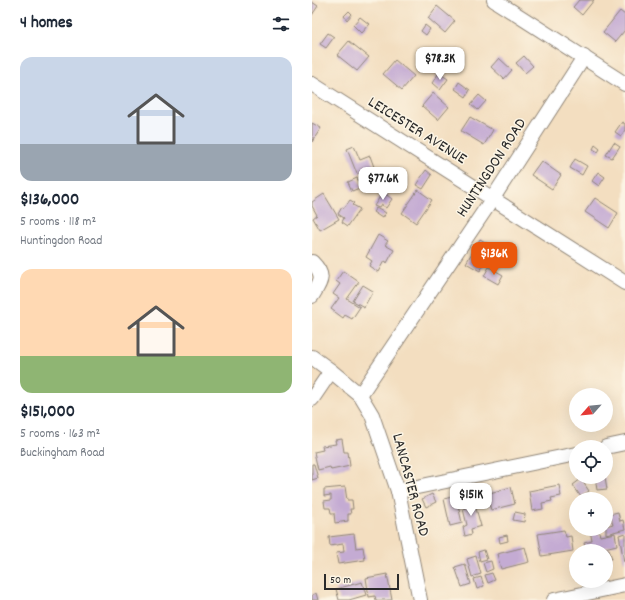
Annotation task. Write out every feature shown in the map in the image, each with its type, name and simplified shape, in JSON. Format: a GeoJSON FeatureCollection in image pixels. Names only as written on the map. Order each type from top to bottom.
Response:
{"type":"FeatureCollection","features":[{"type":"Feature","properties":{"kind":"street"},"geometry":{"type":"LineString","coordinates":[[494,0],[625,84]]}},
{"type":"Feature","properties":{"kind":"street","name":"HUNTINGDON ROAD"},"geometry":{"type":"LineString","coordinates":[[360,396],[493,198],[584,57]]}},
{"type":"Feature","properties":{"kind":"street","name":"LEICESTER AVENUE"},"geometry":{"type":"LineString","coordinates":[[312,84],[625,283]]}},
{"type":"Feature","properties":{"kind":"street"},"geometry":{"type":"LineString","coordinates":[[312,262],[320,273],[321,278],[312,296]]}},
{"type":"Feature","properties":{"kind":"street","name":"LANCASTER ROAD"},"geometry":{"type":"LineString","coordinates":[[312,357],[360,396],[378,431],[398,491],[420,600]]}},
{"type":"Feature","properties":{"kind":"street"},"geometry":{"type":"LineString","coordinates":[[312,399],[331,371]]}},
{"type":"Feature","properties":{"kind":"street"},"geometry":{"type":"LineString","coordinates":[[613,446],[625,443]]}},
{"type":"Feature","properties":{"kind":"street"},"geometry":{"type":"LineString","coordinates":[[398,491],[569,455]]}},
{"type":"Feature","properties":{"kind":"street"},"geometry":{"type":"LineString","coordinates":[[554,600],[625,585]]}},
{"type":"Feature","properties":{"kind":"building"},"geometry":{"type":"Polygon","coordinates":[[[579,0],[594,0],[582,15],[573,7],[579,0]]]}},
{"type":"Feature","properties":{"kind":"building"},"geometry":{"type":"Polygon","coordinates":[[[312,2],[318,6],[312,15],[312,2]]]}},
{"type":"Feature","properties":{"kind":"building"},"geometry":{"type":"Polygon","coordinates":[[[437,6],[455,21],[445,33],[428,18],[437,6]]]}},
{"type":"Feature","properties":{"kind":"building"},"geometry":{"type":"Polygon","coordinates":[[[349,11],[352,14],[347,20],[344,16],[349,11]]]}},
{"type":"Feature","properties":{"kind":"building"},"geometry":{"type":"Polygon","coordinates":[[[620,11],[625,15],[625,30],[615,42],[603,32],[620,11]]]}},
{"type":"Feature","properties":{"kind":"building"},"geometry":{"type":"Polygon","coordinates":[[[360,17],[369,24],[361,33],[353,25],[360,17]]]}},
{"type":"Feature","properties":{"kind":"building"},"geometry":{"type":"Polygon","coordinates":[[[425,25],[430,29],[426,35],[421,31],[425,25]]]}},
{"type":"Feature","properties":{"kind":"building"},"geometry":{"type":"Polygon","coordinates":[[[328,33],[334,37],[326,48],[320,44],[328,33]]]}},
{"type":"Feature","properties":{"kind":"building"},"geometry":{"type":"Polygon","coordinates":[[[349,41],[369,57],[357,71],[337,55],[349,41]]]}},
{"type":"Feature","properties":{"kind":"building"},"geometry":{"type":"Polygon","coordinates":[[[524,56],[533,66],[525,73],[516,63],[524,56]]]}},
{"type":"Feature","properties":{"kind":"building"},"geometry":{"type":"Polygon","coordinates":[[[456,57],[461,62],[454,69],[448,64],[456,57]]]}},
{"type":"Feature","properties":{"kind":"building"},"geometry":{"type":"Polygon","coordinates":[[[499,58],[512,70],[504,79],[491,67],[499,58]]]}},
{"type":"Feature","properties":{"kind":"building"},"geometry":{"type":"Polygon","coordinates":[[[395,60],[414,76],[402,90],[383,74],[395,60]]]}},
{"type":"Feature","properties":{"kind":"building"},"geometry":{"type":"Polygon","coordinates":[[[439,73],[448,79],[440,90],[432,83],[439,73]]]}},
{"type":"Feature","properties":{"kind":"building"},"geometry":{"type":"Polygon","coordinates":[[[459,82],[470,90],[466,97],[455,89],[459,82]]]}},
{"type":"Feature","properties":{"kind":"building"},"geometry":{"type":"Polygon","coordinates":[[[433,93],[449,107],[438,120],[422,106],[433,93]]]}},
{"type":"Feature","properties":{"kind":"building"},"geometry":{"type":"Polygon","coordinates":[[[479,95],[486,101],[478,110],[471,104],[479,95]]]}},
{"type":"Feature","properties":{"kind":"building"},"geometry":{"type":"Polygon","coordinates":[[[470,117],[493,130],[484,145],[461,131],[470,117]]]}},
{"type":"Feature","properties":{"kind":"building"},"geometry":{"type":"Polygon","coordinates":[[[622,122],[625,124],[625,130],[621,136],[615,132],[622,122]]]}},
{"type":"Feature","properties":{"kind":"building"},"geometry":{"type":"Polygon","coordinates":[[[312,123],[321,128],[312,142],[312,123]]]}},
{"type":"Feature","properties":{"kind":"building"},"geometry":{"type":"Polygon","coordinates":[[[614,142],[620,146],[612,158],[606,155],[614,142]]]}},
{"type":"Feature","properties":{"kind":"building"},"geometry":{"type":"Polygon","coordinates":[[[595,145],[600,149],[598,152],[593,149],[595,145]]]}},
{"type":"Feature","properties":{"kind":"building"},"geometry":{"type":"Polygon","coordinates":[[[354,146],[360,160],[370,156],[374,167],[357,174],[347,149],[354,146]]]}},
{"type":"Feature","properties":{"kind":"building"},"geometry":{"type":"Polygon","coordinates":[[[575,159],[587,166],[582,175],[570,168],[575,159]]]}},
{"type":"Feature","properties":{"kind":"building"},"geometry":{"type":"Polygon","coordinates":[[[541,161],[561,175],[552,189],[531,175],[541,161]]]}},
{"type":"Feature","properties":{"kind":"building"},"geometry":{"type":"Polygon","coordinates":[[[426,170],[432,175],[423,189],[416,185],[426,170]]]}},
{"type":"Feature","properties":{"kind":"building"},"geometry":{"type":"Polygon","coordinates":[[[598,172],[605,177],[599,186],[592,181],[598,172]]]}},
{"type":"Feature","properties":{"kind":"building"},"geometry":{"type":"Polygon","coordinates":[[[357,178],[362,187],[352,191],[348,182],[357,178]]]}},
{"type":"Feature","properties":{"kind":"building"},"geometry":{"type":"Polygon","coordinates":[[[418,190],[432,200],[416,223],[402,213],[418,190]]]}},
{"type":"Feature","properties":{"kind":"building"},"geometry":{"type":"Polygon","coordinates":[[[383,192],[392,199],[386,208],[381,205],[379,208],[374,206],[383,192]]]}},
{"type":"Feature","properties":{"kind":"building"},"geometry":{"type":"Polygon","coordinates":[[[324,194],[339,219],[320,230],[313,218],[317,215],[312,206],[312,202],[324,194]]]}},
{"type":"Feature","properties":{"kind":"building"},"geometry":{"type":"Polygon","coordinates":[[[595,198],[618,213],[609,228],[585,212],[595,198]]]}},
{"type":"Feature","properties":{"kind":"building"},"geometry":{"type":"Polygon","coordinates":[[[350,200],[355,203],[353,205],[360,209],[348,226],[342,222],[344,218],[338,214],[342,207],[344,208],[350,200]]]}},
{"type":"Feature","properties":{"kind":"building"},"geometry":{"type":"Polygon","coordinates":[[[376,208],[385,213],[382,218],[373,212],[376,208]]]}},
{"type":"Feature","properties":{"kind":"building"},"geometry":{"type":"Polygon","coordinates":[[[378,235],[388,241],[385,245],[394,250],[387,263],[384,261],[378,272],[369,266],[372,261],[366,257],[378,235]]]}},
{"type":"Feature","properties":{"kind":"building"},"geometry":{"type":"Polygon","coordinates":[[[480,239],[494,247],[480,271],[466,263],[480,239]]]}},
{"type":"Feature","properties":{"kind":"building"},"geometry":{"type":"Polygon","coordinates":[[[489,267],[503,275],[498,284],[484,276],[489,267]]]}},
{"type":"Feature","properties":{"kind":"building"},"geometry":{"type":"Polygon","coordinates":[[[343,271],[359,282],[347,299],[360,307],[352,319],[345,315],[343,318],[331,309],[339,298],[333,294],[340,284],[336,281],[343,271]]]}},
{"type":"Feature","properties":{"kind":"building"},"geometry":{"type":"Polygon","coordinates":[[[363,285],[373,291],[364,307],[353,301],[363,285]]]}},
{"type":"Feature","properties":{"kind":"building"},"geometry":{"type":"Polygon","coordinates":[[[342,439],[344,452],[348,452],[350,466],[331,470],[330,467],[318,470],[314,452],[323,450],[322,446],[336,444],[335,440],[342,439]]]}},
{"type":"Feature","properties":{"kind":"building"},"geometry":{"type":"Polygon","coordinates":[[[312,464],[314,464],[318,478],[312,480],[312,464]]]}},
{"type":"Feature","properties":{"kind":"building"},"geometry":{"type":"Polygon","coordinates":[[[584,484],[589,491],[578,492],[573,485],[584,484]]]}},
{"type":"Feature","properties":{"kind":"building"},"geometry":{"type":"Polygon","coordinates":[[[596,484],[606,484],[607,489],[597,490],[596,484]]]}},
{"type":"Feature","properties":{"kind":"building"},"geometry":{"type":"Polygon","coordinates":[[[559,485],[561,496],[551,498],[552,501],[542,503],[543,509],[532,511],[529,491],[559,485]]]}},
{"type":"Feature","properties":{"kind":"building"},"geometry":{"type":"Polygon","coordinates":[[[345,487],[347,500],[352,500],[353,509],[350,509],[351,514],[348,514],[348,521],[335,523],[334,513],[331,513],[330,508],[325,508],[324,501],[331,500],[331,495],[324,496],[324,489],[345,487]]]}},
{"type":"Feature","properties":{"kind":"building"},"geometry":{"type":"Polygon","coordinates":[[[511,487],[515,504],[491,510],[486,494],[511,487]]]}},
{"type":"Feature","properties":{"kind":"building"},"geometry":{"type":"Polygon","coordinates":[[[432,494],[436,502],[426,507],[422,499],[432,494]]]}},
{"type":"Feature","properties":{"kind":"building"},"geometry":{"type":"Polygon","coordinates":[[[456,496],[462,523],[450,526],[444,499],[456,496]]]}},
{"type":"Feature","properties":{"kind":"building"},"geometry":{"type":"Polygon","coordinates":[[[473,498],[481,526],[471,529],[472,534],[465,536],[463,527],[467,525],[463,509],[465,508],[463,501],[473,498]]]}},
{"type":"Feature","properties":{"kind":"building"},"geometry":{"type":"Polygon","coordinates":[[[515,512],[525,514],[524,522],[513,520],[515,512]]]}},
{"type":"Feature","properties":{"kind":"building"},"geometry":{"type":"Polygon","coordinates":[[[618,512],[620,521],[623,520],[625,529],[613,532],[613,513],[618,512]]]}},
{"type":"Feature","properties":{"kind":"building"},"geometry":{"type":"Polygon","coordinates":[[[564,530],[566,537],[571,536],[572,544],[569,544],[569,552],[542,556],[538,534],[564,530]]]}},
{"type":"Feature","properties":{"kind":"building"},"geometry":{"type":"Polygon","coordinates":[[[613,533],[615,533],[617,545],[584,544],[592,541],[591,536],[613,536],[613,533]]]}},
{"type":"Feature","properties":{"kind":"building"},"geometry":{"type":"Polygon","coordinates":[[[625,533],[625,561],[624,562],[619,535],[625,533]]]}},
{"type":"Feature","properties":{"kind":"building"},"geometry":{"type":"Polygon","coordinates":[[[354,534],[356,548],[363,547],[365,560],[338,564],[336,553],[344,552],[343,544],[330,546],[329,537],[354,534]]]}},
{"type":"Feature","properties":{"kind":"building"},"geometry":{"type":"Polygon","coordinates":[[[507,535],[508,541],[500,543],[499,537],[507,535]]]}},
{"type":"Feature","properties":{"kind":"building"},"geometry":{"type":"Polygon","coordinates":[[[525,547],[529,562],[501,569],[497,554],[525,547]]]}},
{"type":"Feature","properties":{"kind":"building"},"geometry":{"type":"Polygon","coordinates":[[[484,550],[487,559],[480,561],[478,552],[484,550]]]}},
{"type":"Feature","properties":{"kind":"building"},"geometry":{"type":"Polygon","coordinates":[[[476,556],[481,574],[472,577],[467,559],[476,556]]]}},
{"type":"Feature","properties":{"kind":"building"},"geometry":{"type":"Polygon","coordinates":[[[491,561],[493,569],[486,572],[483,563],[491,561]]]}},
{"type":"Feature","properties":{"kind":"building"},"geometry":{"type":"Polygon","coordinates":[[[465,564],[471,584],[462,587],[455,567],[465,564]]]}},
{"type":"Feature","properties":{"kind":"building"},"geometry":{"type":"Polygon","coordinates":[[[492,573],[495,580],[488,583],[485,575],[492,573]]]}},
{"type":"Feature","properties":{"kind":"building"},"geometry":{"type":"Polygon","coordinates":[[[387,574],[392,600],[376,600],[375,596],[369,597],[366,578],[387,574]]]}},
{"type":"Feature","properties":{"kind":"building"},"geometry":{"type":"Polygon","coordinates":[[[481,577],[484,586],[477,589],[474,579],[481,577]]]}},
{"type":"Feature","properties":{"kind":"building"},"geometry":{"type":"Polygon","coordinates":[[[362,582],[366,595],[349,600],[339,600],[336,589],[362,582]]]}},
{"type":"Feature","properties":{"kind":"building"},"geometry":{"type":"Polygon","coordinates":[[[316,593],[318,600],[312,600],[312,595],[316,593]]]}}]}
